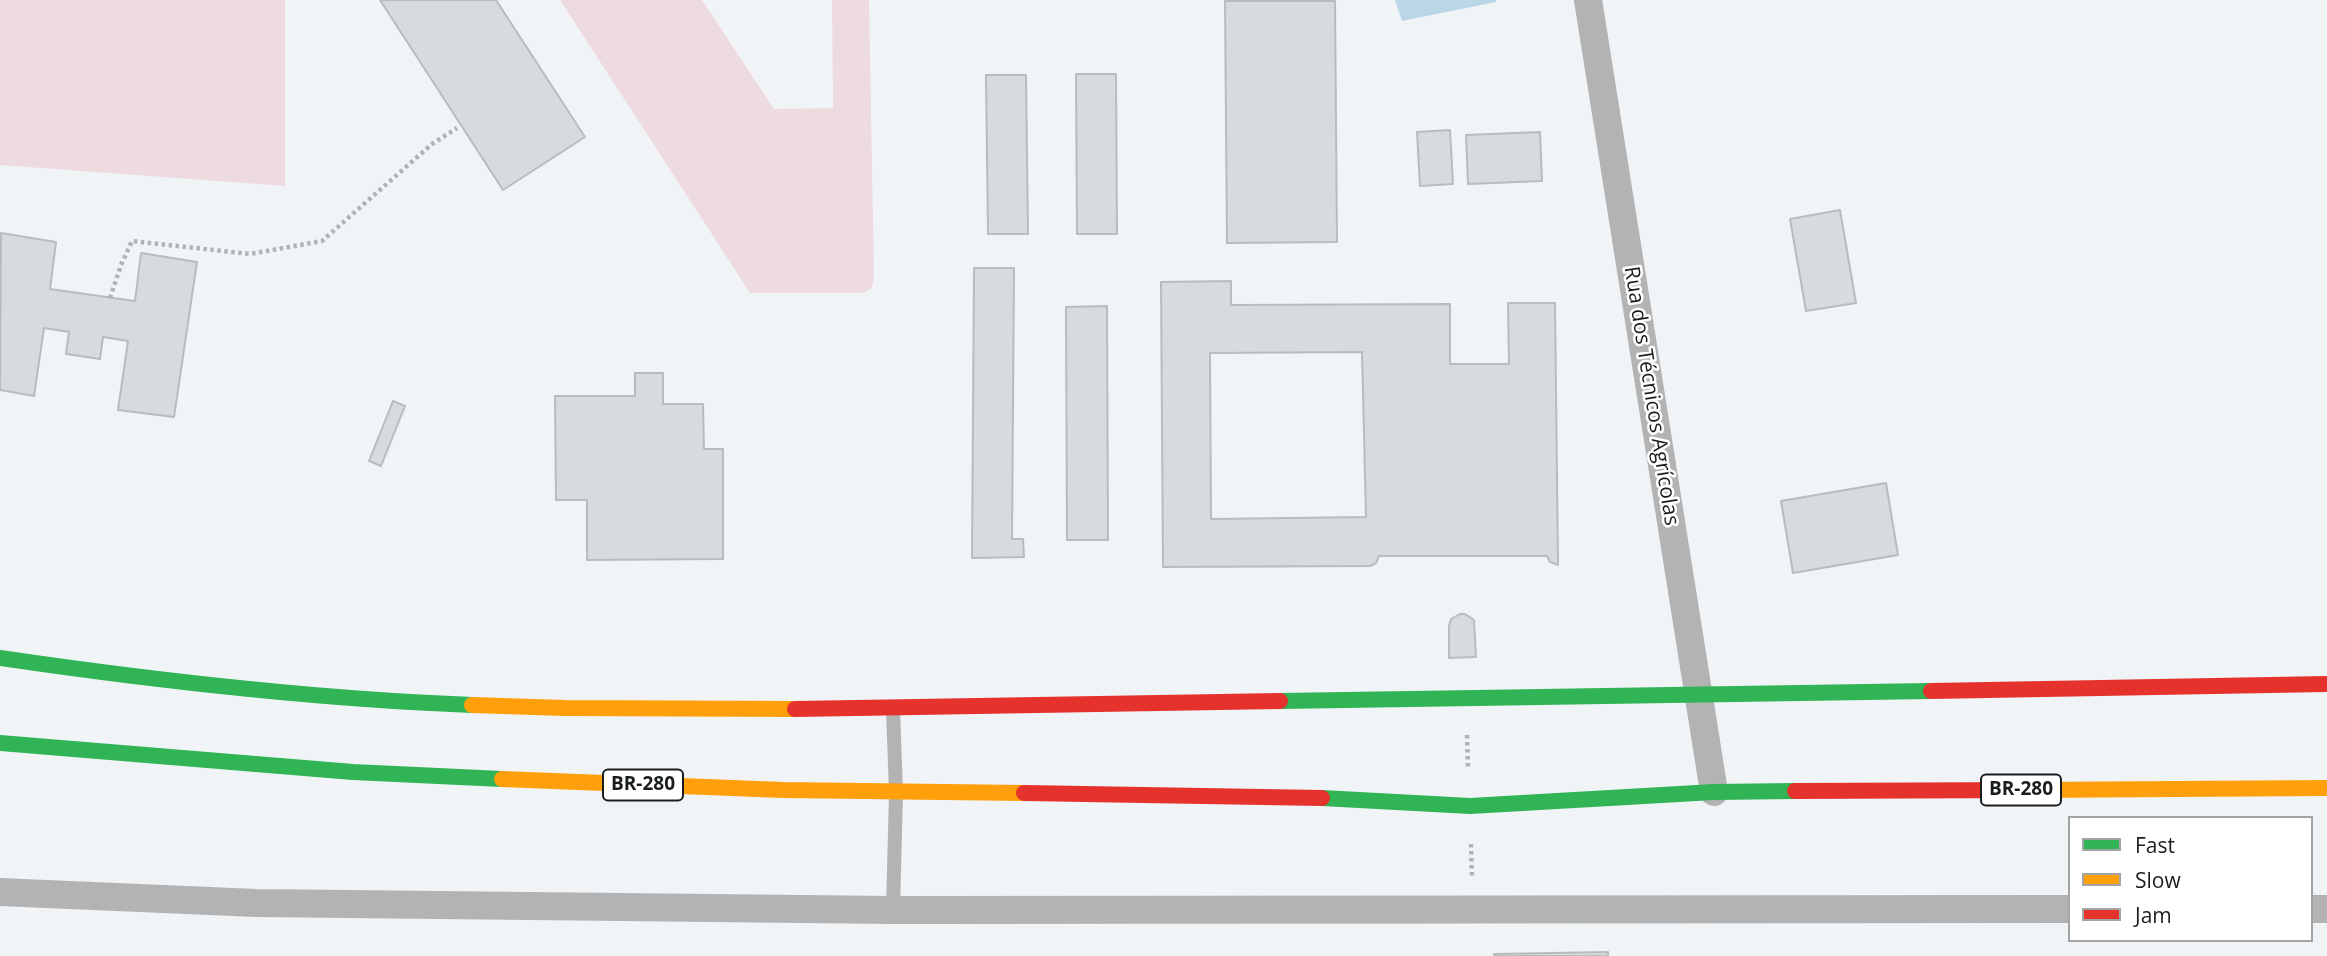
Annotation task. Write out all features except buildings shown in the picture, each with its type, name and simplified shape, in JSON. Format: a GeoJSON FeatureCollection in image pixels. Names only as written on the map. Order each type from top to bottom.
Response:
{"type":"FeatureCollection","features":[{"type":"Feature","properties":{"kind":"main road"},"geometry":{"type":"LineString","coordinates":[[0,658],[200,687],[411,702],[595,708],[893,709],[2327,684]]}},
{"type":"Feature","properties":{"kind":"main road","name":"BR-280"},"geometry":{"type":"LineString","coordinates":[[0,743],[353,772],[783,790],[1288,796],[1470,806],[1659,793],[2327,788]]}},
{"type":"Feature","properties":{"kind":"main road","name":"BR-280"},"geometry":{"type":"LineString","coordinates":[[1523,786],[1659,793]]}},
{"type":"Feature","properties":{"kind":"main road","name":"BR-280"},"geometry":{"type":"LineString","coordinates":[[1288,796],[1413,787]]}},
{"type":"Feature","properties":{"kind":"street","name":"Rua dos Técnicos Agrícolas"},"geometry":{"type":"LineString","coordinates":[[1588,0],[1714,792]]}},
{"type":"Feature","properties":{"kind":"street"},"geometry":{"type":"LineString","coordinates":[[0,892],[256,903],[893,910],[2068,909]]}},
{"type":"Feature","properties":{"kind":"lane"},"geometry":{"type":"LineString","coordinates":[[893,709],[896,793],[893,910]]}},
{"type":"Feature","properties":{"kind":"path"},"geometry":{"type":"LineString","coordinates":[[110,298],[132,241],[250,254],[322,241],[432,144],[457,128]]}},
{"type":"Feature","properties":{"kind":"shaded area"},"geometry":{"type":"Polygon","coordinates":[[[0,0],[285,0],[285,186],[0,165],[0,0]]]}},
{"type":"Feature","properties":{"kind":"shaded area"},"geometry":{"type":"Polygon","coordinates":[[[560,0],[702,0],[774,109],[833,108],[832,0],[869,0],[874,277],[872,288],[863,293],[750,293],[560,0]]]}},
{"type":"Feature","properties":{"kind":"water"},"geometry":{"type":"Polygon","coordinates":[[[1395,0],[1496,0],[1496,2],[1402,21],[1395,0]]]}},
{"type":"Feature","properties":{"kind":"traffic: fast"},"geometry":{"type":"LineString","coordinates":[[0,658],[235,688],[472,705]]}},
{"type":"Feature","properties":{"kind":"traffic: fast"},"geometry":{"type":"LineString","coordinates":[[1280,701],[1931,691]]}},
{"type":"Feature","properties":{"kind":"traffic: fast"},"geometry":{"type":"LineString","coordinates":[[0,743],[353,772],[502,779]]}},
{"type":"Feature","properties":{"kind":"traffic: fast"},"geometry":{"type":"LineString","coordinates":[[1322,798],[1470,806],[1714,792],[1795,791]]}},
{"type":"Feature","properties":{"kind":"traffic: slow"},"geometry":{"type":"LineString","coordinates":[[472,705],[795,709]]}},
{"type":"Feature","properties":{"kind":"traffic: slow"},"geometry":{"type":"LineString","coordinates":[[502,779],[783,790],[1024,793]]}},
{"type":"Feature","properties":{"kind":"traffic: slow"},"geometry":{"type":"LineString","coordinates":[[2028,790],[2327,788]]}},
{"type":"Feature","properties":{"kind":"traffic: jam"},"geometry":{"type":"LineString","coordinates":[[1931,691],[2327,684]]}},
{"type":"Feature","properties":{"kind":"traffic: jam"},"geometry":{"type":"LineString","coordinates":[[795,709],[1280,701]]}},
{"type":"Feature","properties":{"kind":"traffic: jam"},"geometry":{"type":"LineString","coordinates":[[1795,791],[2028,790]]}},
{"type":"Feature","properties":{"kind":"traffic: jam"},"geometry":{"type":"LineString","coordinates":[[1024,793],[1322,798]]}}]}
